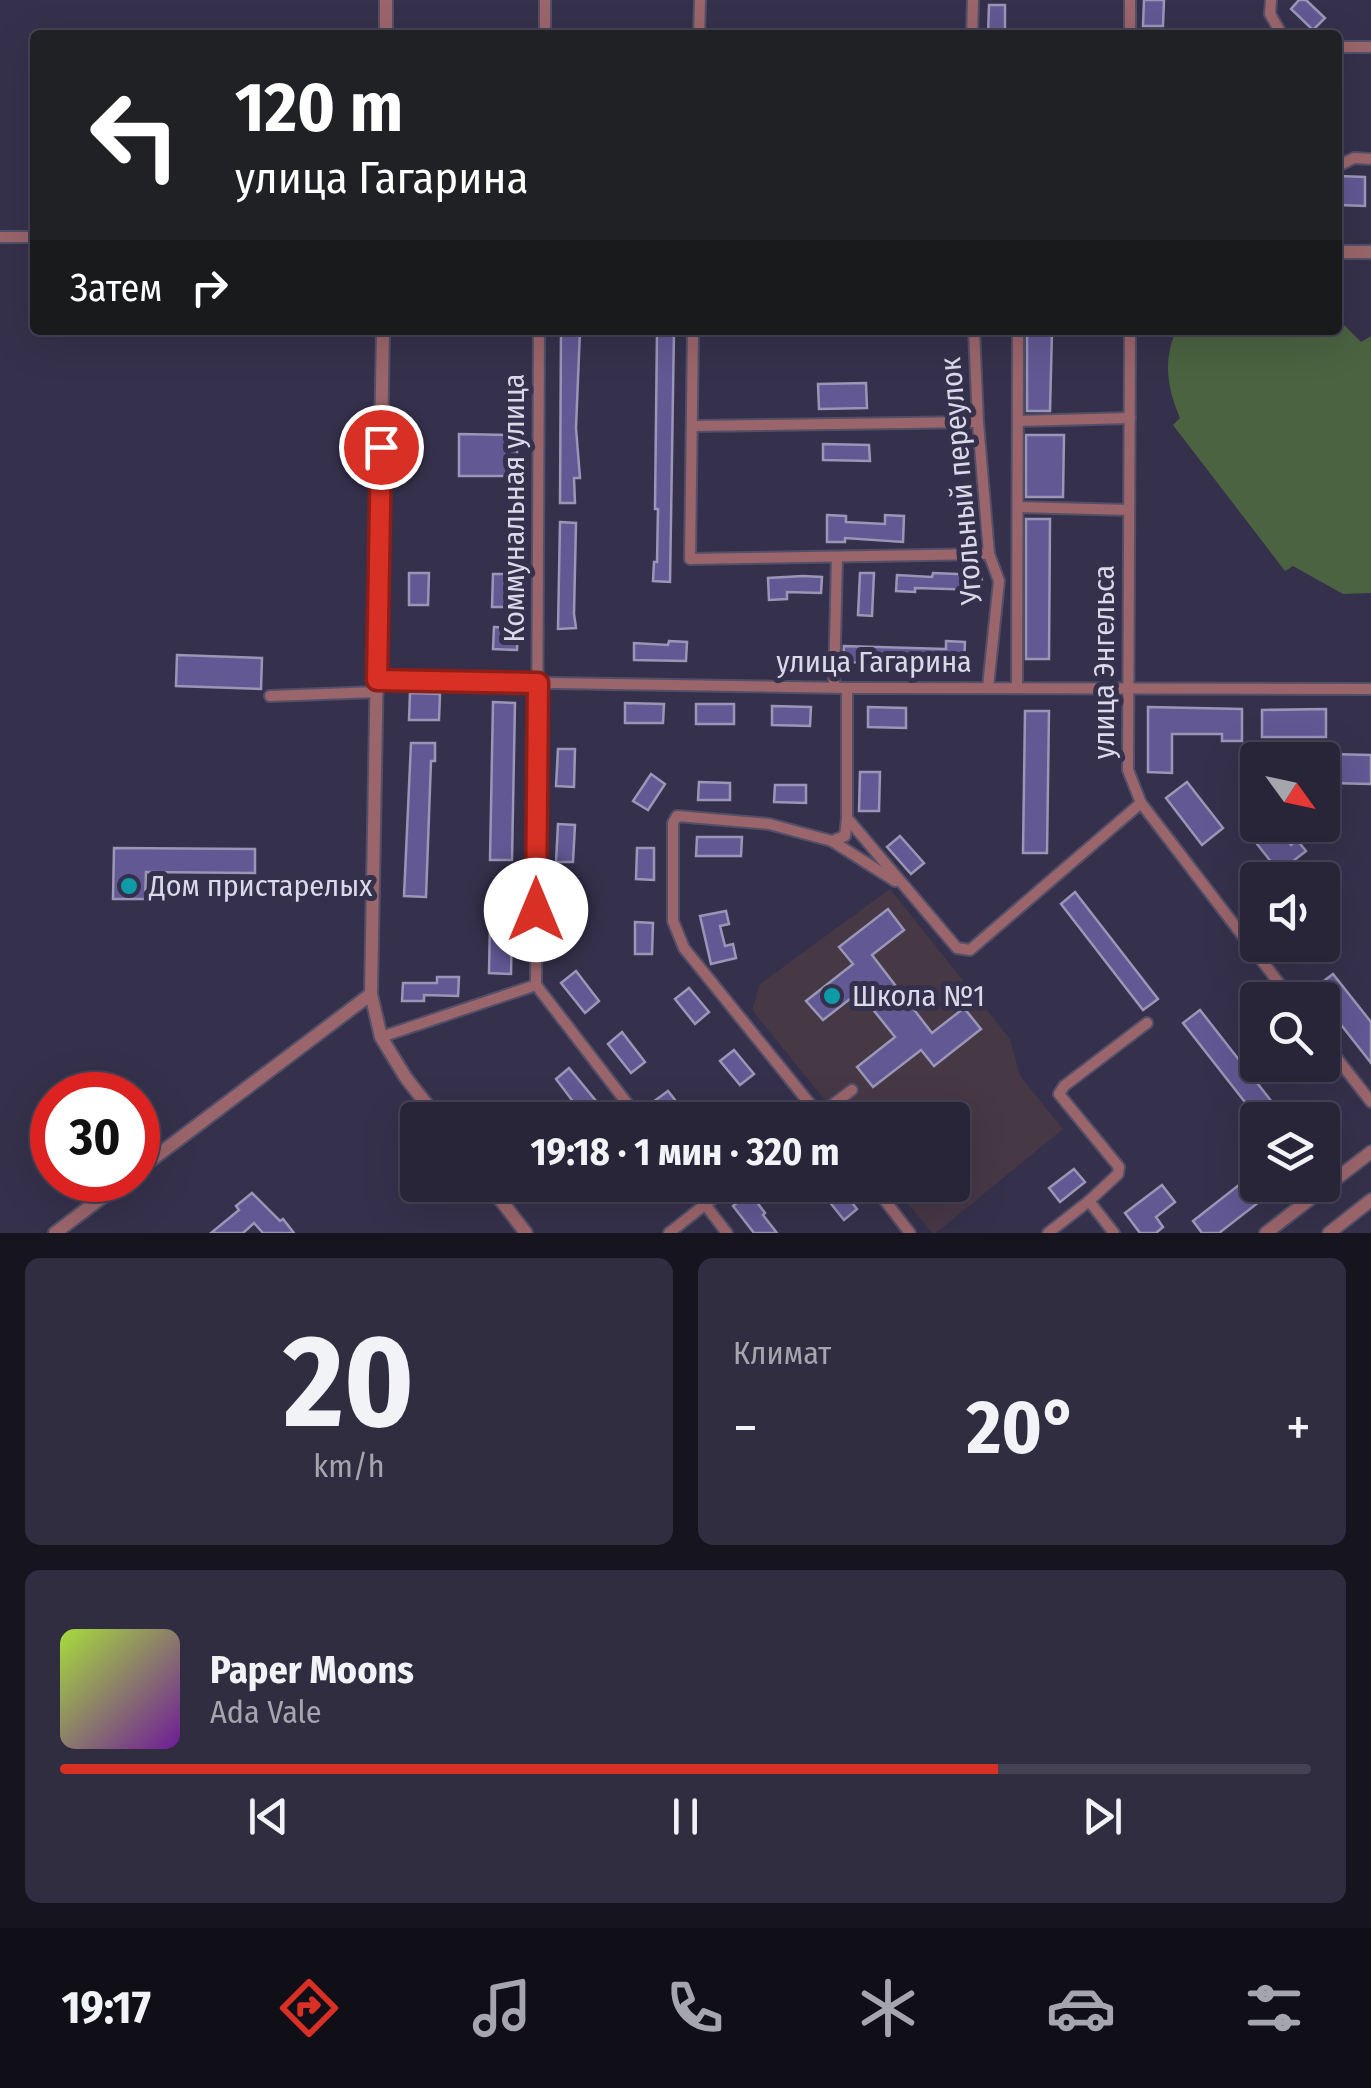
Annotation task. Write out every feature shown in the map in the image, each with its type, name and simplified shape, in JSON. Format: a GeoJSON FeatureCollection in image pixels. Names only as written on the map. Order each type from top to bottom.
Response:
{"type":"FeatureCollection","features":[{"type":"Feature","properties":{"kind":"street"},"geometry":{"type":"LineString","coordinates":[[386,0],[386,30]]}},
{"type":"Feature","properties":{"kind":"street"},"geometry":{"type":"LineString","coordinates":[[544,30],[546,0]]}},
{"type":"Feature","properties":{"kind":"street"},"geometry":{"type":"LineString","coordinates":[[699,30],[700,0]]}},
{"type":"Feature","properties":{"kind":"street"},"geometry":{"type":"LineString","coordinates":[[972,0],[972,30]]}},
{"type":"Feature","properties":{"kind":"street"},"geometry":{"type":"LineString","coordinates":[[1130,0],[1130,30]]}},
{"type":"Feature","properties":{"kind":"street"},"geometry":{"type":"LineString","coordinates":[[1270,0],[1270,14],[1279,30]]}},
{"type":"Feature","properties":{"kind":"street"},"geometry":{"type":"LineString","coordinates":[[1342,47],[1371,47]]}},
{"type":"Feature","properties":{"kind":"street"},"geometry":{"type":"LineString","coordinates":[[1342,164],[1354,158],[1371,159]]}},
{"type":"Feature","properties":{"kind":"street"},"geometry":{"type":"LineString","coordinates":[[0,237],[30,238]]}},
{"type":"Feature","properties":{"kind":"street"},"geometry":{"type":"LineString","coordinates":[[1342,252],[1371,252]]}},
{"type":"Feature","properties":{"kind":"street"},"geometry":{"type":"LineString","coordinates":[[383,335],[371,994],[381,1037],[425,1102]]}},
{"type":"Feature","properties":{"kind":"street","name":"Коммунальная улица"},"geometry":{"type":"LineString","coordinates":[[536,985],[539,335]]}},
{"type":"Feature","properties":{"kind":"street"},"geometry":{"type":"LineString","coordinates":[[693,335],[690,560],[989,554]]}},
{"type":"Feature","properties":{"kind":"street","name":"Угольный переулок"},"geometry":{"type":"LineString","coordinates":[[974,335],[989,554],[999,582],[988,687]]}},
{"type":"Feature","properties":{"kind":"street"},"geometry":{"type":"LineString","coordinates":[[1018,335],[1018,688]]}},
{"type":"Feature","properties":{"kind":"street","name":"улица Энгельса"},"geometry":{"type":"LineString","coordinates":[[1130,335],[1128,770],[1141,803],[1278,982]]}},
{"type":"Feature","properties":{"kind":"street"},"geometry":{"type":"LineString","coordinates":[[1018,421],[1130,418]]}},
{"type":"Feature","properties":{"kind":"street"},"geometry":{"type":"LineString","coordinates":[[692,426],[978,422]]}},
{"type":"Feature","properties":{"kind":"street"},"geometry":{"type":"LineString","coordinates":[[1018,507],[1129,510]]}},
{"type":"Feature","properties":{"kind":"street"},"geometry":{"type":"LineString","coordinates":[[834,688],[836,558]]}},
{"type":"Feature","properties":{"kind":"street","name":"улица Гагарина"},"geometry":{"type":"LineString","coordinates":[[270,696],[377,686],[538,683],[1371,689]]}},
{"type":"Feature","properties":{"kind":"street"},"geometry":{"type":"LineString","coordinates":[[832,841],[845,836],[847,818],[848,688]]}},
{"type":"Feature","properties":{"kind":"street"},"geometry":{"type":"LineString","coordinates":[[847,818],[956,948],[970,950],[1141,803]]}},
{"type":"Feature","properties":{"kind":"street"},"geometry":{"type":"LineString","coordinates":[[805,1102],[684,948],[673,921],[674,819],[770,824],[832,841],[903,886]]}},
{"type":"Feature","properties":{"kind":"street"},"geometry":{"type":"LineString","coordinates":[[381,1037],[536,985],[626,1102]]}},
{"type":"Feature","properties":{"kind":"street"},"geometry":{"type":"LineString","coordinates":[[160,1153],[371,994]]}},
{"type":"Feature","properties":{"kind":"street"},"geometry":{"type":"LineString","coordinates":[[1048,1233],[1120,1170],[1059,1094],[1064,1086],[1147,1023]]}},
{"type":"Feature","properties":{"kind":"street"},"geometry":{"type":"LineString","coordinates":[[1340,1062],[1371,1102]]}},
{"type":"Feature","properties":{"kind":"street"},"geometry":{"type":"LineString","coordinates":[[837,1102],[852,1090]]}},
{"type":"Feature","properties":{"kind":"street"},"geometry":{"type":"LineString","coordinates":[[1266,1233],[1371,1152]]}},
{"type":"Feature","properties":{"kind":"street"},"geometry":{"type":"LineString","coordinates":[[1329,1233],[1371,1200]]}},
{"type":"Feature","properties":{"kind":"street"},"geometry":{"type":"LineString","coordinates":[[1089,1201],[1114,1233]]}},
{"type":"Feature","properties":{"kind":"street"},"geometry":{"type":"LineString","coordinates":[[55,1233],[96,1202]]}},
{"type":"Feature","properties":{"kind":"street"},"geometry":{"type":"LineString","coordinates":[[502,1202],[526,1233]]}},
{"type":"Feature","properties":{"kind":"street"},"geometry":{"type":"LineString","coordinates":[[704,1202],[727,1233]]}},
{"type":"Feature","properties":{"kind":"street"},"geometry":{"type":"LineString","coordinates":[[669,1233],[710,1202]]}},
{"type":"Feature","properties":{"kind":"street"},"geometry":{"type":"LineString","coordinates":[[886,1202],[910,1233]]}},
{"type":"Feature","properties":{"kind":"shaded area"},"geometry":{"type":"Polygon","coordinates":[[[890,889],[1010,1039],[1020,1076],[1063,1129],[932,1233],[907,1202],[970,1202],[970,1102],[826,1102],[752,1010],[760,984],[890,889]]]}},
{"type":"Feature","properties":{"kind":"green space"},"geometry":{"type":"Polygon","coordinates":[[[1342,323],[1361,342],[1371,336],[1371,593],[1343,594],[1293,566],[1285,571],[1173,425],[1180,418],[1170,385],[1174,335],[1342,335],[1342,323]]]}},
{"type":"Feature","properties":{"kind":"building"},"geometry":{"type":"Polygon","coordinates":[[[1144,0],[1164,0],[1163,26],[1143,26],[1144,0]]]}},
{"type":"Feature","properties":{"kind":"building"},"geometry":{"type":"Polygon","coordinates":[[[1299,0],[1306,0],[1325,18],[1313,30],[1291,9],[1299,0]]]}},
{"type":"Feature","properties":{"kind":"building"},"geometry":{"type":"Polygon","coordinates":[[[989,5],[1005,5],[1005,30],[988,30],[989,5]]]}},
{"type":"Feature","properties":{"kind":"building"},"geometry":{"type":"Polygon","coordinates":[[[1342,176],[1365,177],[1365,206],[1342,205],[1342,176]]]}},
{"type":"Feature","properties":{"kind":"building"},"geometry":{"type":"Polygon","coordinates":[[[561,335],[580,335],[576,428],[580,478],[574,478],[575,503],[560,503],[561,335]]]}},
{"type":"Feature","properties":{"kind":"building"},"geometry":{"type":"Polygon","coordinates":[[[657,335],[674,335],[670,582],[653,581],[657,562],[657,335]]]}},
{"type":"Feature","properties":{"kind":"building"},"geometry":{"type":"Polygon","coordinates":[[[1027,335],[1052,335],[1050,411],[1027,411],[1027,335]]]}},
{"type":"Feature","properties":{"kind":"building"},"geometry":{"type":"Polygon","coordinates":[[[866,383],[867,408],[819,409],[818,384],[866,383]]]}},
{"type":"Feature","properties":{"kind":"building"},"geometry":{"type":"Polygon","coordinates":[[[459,434],[517,435],[517,476],[459,476],[459,434]]]}},
{"type":"Feature","properties":{"kind":"building"},"geometry":{"type":"Polygon","coordinates":[[[1026,435],[1064,435],[1063,497],[1026,497],[1026,435]]]}},
{"type":"Feature","properties":{"kind":"building"},"geometry":{"type":"Polygon","coordinates":[[[823,444],[869,445],[870,461],[823,460],[823,444]]]}},
{"type":"Feature","properties":{"kind":"building"},"geometry":{"type":"Polygon","coordinates":[[[827,515],[846,516],[846,522],[885,524],[885,515],[904,516],[903,542],[845,538],[845,542],[827,542],[827,515]]]}},
{"type":"Feature","properties":{"kind":"building"},"geometry":{"type":"Polygon","coordinates":[[[1026,519],[1050,519],[1049,659],[1026,659],[1026,519]]]}},
{"type":"Feature","properties":{"kind":"building"},"geometry":{"type":"Polygon","coordinates":[[[560,522],[576,523],[576,628],[558,629],[560,522]]]}},
{"type":"Feature","properties":{"kind":"building"},"geometry":{"type":"Polygon","coordinates":[[[409,573],[429,573],[428,605],[409,605],[409,573]]]}},
{"type":"Feature","properties":{"kind":"building"},"geometry":{"type":"Polygon","coordinates":[[[860,573],[874,573],[872,616],[858,615],[860,573]]]}},
{"type":"Feature","properties":{"kind":"building"},"geometry":{"type":"Polygon","coordinates":[[[933,573],[982,575],[981,590],[896,591],[897,575],[932,577],[933,573]]]}},
{"type":"Feature","properties":{"kind":"building"},"geometry":{"type":"Polygon","coordinates":[[[493,574],[519,574],[518,607],[492,607],[493,574]]]}},
{"type":"Feature","properties":{"kind":"building"},"geometry":{"type":"Polygon","coordinates":[[[822,577],[821,593],[787,592],[787,599],[769,600],[768,578],[822,577]]]}},
{"type":"Feature","properties":{"kind":"building"},"geometry":{"type":"Polygon","coordinates":[[[494,627],[518,628],[517,650],[493,649],[494,627]]]}},
{"type":"Feature","properties":{"kind":"building"},"geometry":{"type":"Polygon","coordinates":[[[669,641],[687,642],[686,661],[634,660],[634,643],[668,645],[669,641]]]}},
{"type":"Feature","properties":{"kind":"building"},"geometry":{"type":"Polygon","coordinates":[[[946,641],[965,642],[964,665],[843,662],[844,646],[946,649],[946,641]]]}},
{"type":"Feature","properties":{"kind":"building"},"geometry":{"type":"Polygon","coordinates":[[[177,655],[262,658],[261,689],[176,686],[177,655]]]}},
{"type":"Feature","properties":{"kind":"building"},"geometry":{"type":"Polygon","coordinates":[[[410,693],[440,694],[439,720],[409,720],[410,693]]]}},
{"type":"Feature","properties":{"kind":"building"},"geometry":{"type":"Polygon","coordinates":[[[493,702],[515,703],[512,860],[490,860],[493,702]]]}},
{"type":"Feature","properties":{"kind":"building"},"geometry":{"type":"Polygon","coordinates":[[[625,703],[664,704],[663,723],[625,723],[625,703]]]}},
{"type":"Feature","properties":{"kind":"building"},"geometry":{"type":"Polygon","coordinates":[[[696,704],[734,704],[734,724],[696,724],[696,704]]]}},
{"type":"Feature","properties":{"kind":"building"},"geometry":{"type":"Polygon","coordinates":[[[772,706],[811,707],[810,726],[772,725],[772,706]]]}},
{"type":"Feature","properties":{"kind":"building"},"geometry":{"type":"Polygon","coordinates":[[[868,707],[906,708],[906,728],[868,727],[868,707]]]}},
{"type":"Feature","properties":{"kind":"building"},"geometry":{"type":"Polygon","coordinates":[[[1148,707],[1242,709],[1242,741],[1222,741],[1222,734],[1172,734],[1172,773],[1148,772],[1148,707]]]}},
{"type":"Feature","properties":{"kind":"building"},"geometry":{"type":"Polygon","coordinates":[[[1326,709],[1326,737],[1262,737],[1262,710],[1326,709]]]}},
{"type":"Feature","properties":{"kind":"building"},"geometry":{"type":"Polygon","coordinates":[[[1025,711],[1049,711],[1047,853],[1023,853],[1025,711]]]}},
{"type":"Feature","properties":{"kind":"building"},"geometry":{"type":"Polygon","coordinates":[[[411,743],[435,743],[426,897],[404,896],[411,743]]]}},
{"type":"Feature","properties":{"kind":"building"},"geometry":{"type":"Polygon","coordinates":[[[558,749],[575,749],[574,787],[556,786],[558,749]]]}},
{"type":"Feature","properties":{"kind":"building"},"geometry":{"type":"Polygon","coordinates":[[[1340,754],[1371,755],[1371,784],[1340,783],[1340,754]]]}},
{"type":"Feature","properties":{"kind":"building"},"geometry":{"type":"Polygon","coordinates":[[[860,772],[880,772],[879,811],[859,811],[860,772]]]}},
{"type":"Feature","properties":{"kind":"building"},"geometry":{"type":"Polygon","coordinates":[[[651,774],[665,784],[648,810],[633,801],[651,774]]]}},
{"type":"Feature","properties":{"kind":"building"},"geometry":{"type":"Polygon","coordinates":[[[699,782],[730,783],[730,800],[698,800],[699,782]]]}},
{"type":"Feature","properties":{"kind":"building"},"geometry":{"type":"Polygon","coordinates":[[[1187,782],[1223,828],[1202,845],[1166,798],[1187,782]]]}},
{"type":"Feature","properties":{"kind":"building"},"geometry":{"type":"Polygon","coordinates":[[[775,785],[806,785],[806,803],[774,802],[775,785]]]}},
{"type":"Feature","properties":{"kind":"building"},"geometry":{"type":"Polygon","coordinates":[[[558,824],[575,825],[573,862],[556,862],[558,824]]]}},
{"type":"Feature","properties":{"kind":"building"},"geometry":{"type":"Polygon","coordinates":[[[900,836],[924,863],[911,874],[887,847],[900,836]]]}},
{"type":"Feature","properties":{"kind":"building"},"geometry":{"type":"Polygon","coordinates":[[[697,837],[742,837],[741,856],[696,856],[697,837]]]}},
{"type":"Feature","properties":{"kind":"building"},"geometry":{"type":"Polygon","coordinates":[[[1255,842],[1291,845],[1299,842],[1306,851],[1292,862],[1271,862],[1255,842]]]}},
{"type":"Feature","properties":{"kind":"building","name":"Дом пристарелых"},"geometry":{"type":"Polygon","coordinates":[[[114,848],[255,849],[255,873],[146,872],[145,899],[113,899],[114,848]]]}},
{"type":"Feature","properties":{"kind":"building"},"geometry":{"type":"Polygon","coordinates":[[[637,848],[654,848],[654,880],[636,879],[637,848]]]}},
{"type":"Feature","properties":{"kind":"building"},"geometry":{"type":"Polygon","coordinates":[[[1075,892],[1158,999],[1143,1010],[1061,904],[1075,892]]]}},
{"type":"Feature","properties":{"kind":"building"},"geometry":{"type":"Polygon","coordinates":[[[557,897],[574,898],[573,935],[555,935],[557,897]]]}},
{"type":"Feature","properties":{"kind":"building","name":"Школа №1"},"geometry":{"type":"Polygon","coordinates":[[[888,909],[904,930],[872,955],[932,1033],[964,1008],[981,1029],[934,1066],[921,1050],[873,1087],[857,1067],[895,1037],[859,992],[823,1020],[806,1001],[853,964],[839,947],[888,909]]]}},
{"type":"Feature","properties":{"kind":"building"},"geometry":{"type":"Polygon","coordinates":[[[726,911],[729,924],[720,926],[725,946],[733,944],[736,958],[711,964],[700,916],[726,911]]]}},
{"type":"Feature","properties":{"kind":"building"},"geometry":{"type":"Polygon","coordinates":[[[490,921],[512,922],[511,974],[489,973],[490,921]]]}},
{"type":"Feature","properties":{"kind":"building"},"geometry":{"type":"Polygon","coordinates":[[[635,922],[653,923],[652,954],[635,954],[635,922]]]}},
{"type":"Feature","properties":{"kind":"building"},"geometry":{"type":"Polygon","coordinates":[[[576,971],[599,1001],[585,1013],[561,983],[576,971]]]}},
{"type":"Feature","properties":{"kind":"building"},"geometry":{"type":"Polygon","coordinates":[[[1333,974],[1339,982],[1322,982],[1333,974]]]}},
{"type":"Feature","properties":{"kind":"building"},"geometry":{"type":"Polygon","coordinates":[[[437,977],[459,977],[458,996],[424,995],[424,1001],[402,1001],[403,983],[437,983],[437,977]]]}},
{"type":"Feature","properties":{"kind":"building"},"geometry":{"type":"Polygon","coordinates":[[[1340,983],[1371,1022],[1371,1063],[1340,1023],[1340,983]]]}},
{"type":"Feature","properties":{"kind":"building"},"geometry":{"type":"Polygon","coordinates":[[[689,988],[709,1012],[695,1024],[675,999],[689,988]]]}},
{"type":"Feature","properties":{"kind":"building"},"geometry":{"type":"Polygon","coordinates":[[[1200,1010],[1240,1061],[1240,1082],[1256,1082],[1272,1102],[1245,1102],[1183,1023],[1200,1010]]]}},
{"type":"Feature","properties":{"kind":"building"},"geometry":{"type":"Polygon","coordinates":[[[622,1032],[645,1062],[631,1073],[608,1044],[622,1032]]]}},
{"type":"Feature","properties":{"kind":"building"},"geometry":{"type":"Polygon","coordinates":[[[734,1050],[754,1074],[740,1085],[720,1061],[734,1050]]]}},
{"type":"Feature","properties":{"kind":"building"},"geometry":{"type":"Polygon","coordinates":[[[569,1068],[597,1102],[573,1102],[556,1079],[569,1068]]]}},
{"type":"Feature","properties":{"kind":"building"},"geometry":{"type":"Polygon","coordinates":[[[668,1091],[677,1102],[653,1102],[668,1091]]]}},
{"type":"Feature","properties":{"kind":"building"},"geometry":{"type":"Polygon","coordinates":[[[1074,1169],[1085,1182],[1060,1202],[1049,1188],[1074,1169]]]}},
{"type":"Feature","properties":{"kind":"building"},"geometry":{"type":"Polygon","coordinates":[[[1240,1184],[1240,1202],[1259,1202],[1219,1233],[1202,1233],[1193,1221],[1240,1184]]]}},
{"type":"Feature","properties":{"kind":"building"},"geometry":{"type":"Polygon","coordinates":[[[1162,1185],[1175,1202],[1156,1217],[1163,1227],[1156,1233],[1140,1233],[1125,1213],[1162,1185]]]}},
{"type":"Feature","properties":{"kind":"building"},"geometry":{"type":"Polygon","coordinates":[[[252,1193],[294,1233],[263,1233],[254,1223],[243,1233],[211,1233],[239,1210],[236,1206],[252,1193]]]}},
{"type":"Feature","properties":{"kind":"building"},"geometry":{"type":"Polygon","coordinates":[[[738,1202],[757,1202],[777,1233],[754,1233],[733,1206],[738,1202]]]}},
{"type":"Feature","properties":{"kind":"building"},"geometry":{"type":"Polygon","coordinates":[[[830,1202],[851,1202],[857,1209],[844,1220],[830,1202]]]}},
{"type":"Feature","properties":{"kind":"place","name":"Дом пристарелых"},"geometry":{"type":"Point","coordinates":[129,886]}},
{"type":"Feature","properties":{"kind":"place","name":"Школа №1"},"geometry":{"type":"Point","coordinates":[832,996]}},
{"type":"Feature","properties":{"kind":"route"},"geometry":{"type":"LineString","coordinates":[[381,447],[377,680],[538,683],[536,910]]}}]}
